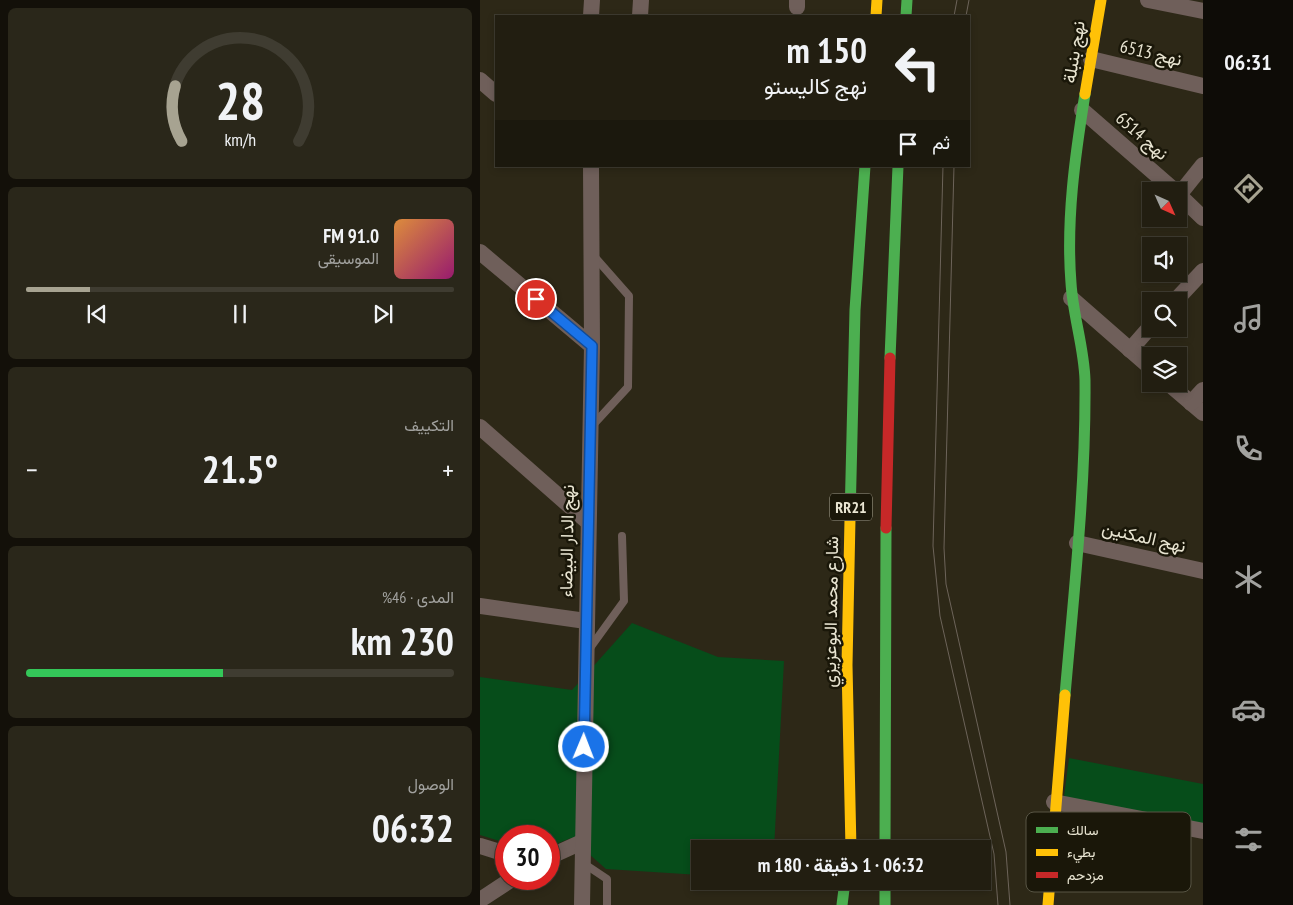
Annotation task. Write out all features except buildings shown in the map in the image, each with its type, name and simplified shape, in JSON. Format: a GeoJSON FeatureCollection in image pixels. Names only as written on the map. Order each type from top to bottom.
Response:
{"type":"FeatureCollection","features":[{"type":"Feature","properties":{"kind":"main road"},"geometry":{"type":"LineString","coordinates":[[876,15],[878,0]]}},
{"type":"Feature","properties":{"kind":"main road"},"geometry":{"type":"LineString","coordinates":[[906,15],[907,0]]}},
{"type":"Feature","properties":{"kind":"main road","name":"نهج بنبلة"},"geometry":{"type":"LineString","coordinates":[[1053,812],[1077,542],[1084,374],[1071,298],[1072,207],[1082,110],[1100,0]]}},
{"type":"Feature","properties":{"kind":"main road","name":"شارع محمد البوعزيزي"},"geometry":{"type":"LineString","coordinates":[[850,840],[847,645],[855,310],[866,167]]}},
{"type":"Feature","properties":{"kind":"main road","name":"RR21"},"geometry":{"type":"LineString","coordinates":[[885,840],[885,583],[890,309],[898,167]]}},
{"type":"Feature","properties":{"kind":"main road"},"geometry":{"type":"LineString","coordinates":[[842,905],[844,890]]}},
{"type":"Feature","properties":{"kind":"main road"},"geometry":{"type":"LineString","coordinates":[[850,890],[850,905]]}},
{"type":"Feature","properties":{"kind":"main road"},"geometry":{"type":"LineString","coordinates":[[885,890],[885,905]]}},
{"type":"Feature","properties":{"kind":"main road","name":"نهج بنبلة"},"geometry":{"type":"LineString","coordinates":[[1048,905],[1049,892]]}},
{"type":"Feature","properties":{"kind":"street"},"geometry":{"type":"LineString","coordinates":[[591,15],[592,0]]}},
{"type":"Feature","properties":{"kind":"street"},"geometry":{"type":"LineString","coordinates":[[640,15],[641,0]]}},
{"type":"Feature","properties":{"kind":"street"},"geometry":{"type":"LineString","coordinates":[[1148,0],[1193,6]]}},
{"type":"Feature","properties":{"kind":"street","name":"نهج 6513"},"geometry":{"type":"LineString","coordinates":[[1091,60],[1203,86]]}},
{"type":"Feature","properties":{"kind":"street"},"geometry":{"type":"LineString","coordinates":[[480,80],[495,93]]}},
{"type":"Feature","properties":{"kind":"street","name":"نهج 6514"},"geometry":{"type":"LineString","coordinates":[[1082,110],[1165,182]]}},
{"type":"Feature","properties":{"kind":"street"},"geometry":{"type":"LineString","coordinates":[[1188,184],[1203,165]]}},
{"type":"Feature","properties":{"kind":"street","name":"نهج الدار البيضاء"},"geometry":{"type":"LineString","coordinates":[[582,905],[585,653],[592,346],[591,172]]}},
{"type":"Feature","properties":{"kind":"street"},"geometry":{"type":"LineString","coordinates":[[1188,204],[1203,218]]}},
{"type":"Feature","properties":{"kind":"street"},"geometry":{"type":"LineString","coordinates":[[480,252],[592,346]]}},
{"type":"Feature","properties":{"kind":"street"},"geometry":{"type":"LineString","coordinates":[[1183,292],[1203,271]]}},
{"type":"Feature","properties":{"kind":"street"},"geometry":{"type":"LineString","coordinates":[[1071,298],[1142,360]]}},
{"type":"Feature","properties":{"kind":"street"},"geometry":{"type":"LineString","coordinates":[[1130,350],[1142,336]]}},
{"type":"Feature","properties":{"kind":"street"},"geometry":{"type":"LineString","coordinates":[[1178,392],[1197,408],[1203,390]]}},
{"type":"Feature","properties":{"kind":"street"},"geometry":{"type":"LineString","coordinates":[[480,427],[588,522]]}},
{"type":"Feature","properties":{"kind":"street","name":"نهج المكنين"},"geometry":{"type":"LineString","coordinates":[[1077,542],[1203,571]]}},
{"type":"Feature","properties":{"kind":"street"},"geometry":{"type":"LineString","coordinates":[[480,606],[586,620]]}},
{"type":"Feature","properties":{"kind":"street"},"geometry":{"type":"LineString","coordinates":[[1054,802],[1105,812]]}},
{"type":"Feature","properties":{"kind":"street"},"geometry":{"type":"LineString","coordinates":[[560,852],[582,842]]}},
{"type":"Feature","properties":{"kind":"street"},"geometry":{"type":"LineString","coordinates":[[480,846],[495,851]]}},
{"type":"Feature","properties":{"kind":"street"},"geometry":{"type":"LineString","coordinates":[[480,900],[495,890]]}},
{"type":"Feature","properties":{"kind":"lane"},"geometry":{"type":"LineString","coordinates":[[589,430],[628,387],[629,296],[592,254]]}},
{"type":"Feature","properties":{"kind":"lane"},"geometry":{"type":"LineString","coordinates":[[585,653],[624,601],[622,536]]}},
{"type":"Feature","properties":{"kind":"lane"},"geometry":{"type":"LineString","coordinates":[[582,863],[608,879],[607,905]]}},
{"type":"Feature","properties":{"kind":"green space"},"geometry":{"type":"Polygon","coordinates":[[[632,623],[718,657],[784,661],[774,840],[691,840],[691,874],[606,869],[571,838],[560,842],[560,825],[495,825],[495,840],[480,835],[480,677],[572,690],[632,623]]]}},
{"type":"Feature","properties":{"kind":"green space"},"geometry":{"type":"Polygon","coordinates":[[[1069,758],[1203,784],[1203,824],[1191,822],[1191,812],[1141,812],[1064,797],[1069,758]]]}},
{"type":"Feature","properties":{"kind":"tram line"},"geometry":{"type":"LineString","coordinates":[[954,15],[957,0]]}},
{"type":"Feature","properties":{"kind":"tram line"},"geometry":{"type":"LineString","coordinates":[[966,15],[969,0]]}},
{"type":"Feature","properties":{"kind":"tram line"},"geometry":{"type":"LineString","coordinates":[[943,167],[933,546],[940,616],[994,854],[998,905]]}},
{"type":"Feature","properties":{"kind":"tram line"},"geometry":{"type":"LineString","coordinates":[[954,167],[944,548],[946,584],[1006,852],[1010,905]]}},
{"type":"Feature","properties":{"kind":"traffic: fast"},"geometry":{"type":"LineString","coordinates":[[906,15],[907,0]]}},
{"type":"Feature","properties":{"kind":"traffic: fast"},"geometry":{"type":"LineString","coordinates":[[1065,695],[1084,459],[1085,380],[1083,356],[1072,295],[1070,236],[1075,164],[1085,94]]}},
{"type":"Feature","properties":{"kind":"traffic: fast"},"geometry":{"type":"LineString","coordinates":[[850,519],[855,310],[865,167]]}},
{"type":"Feature","properties":{"kind":"traffic: fast"},"geometry":{"type":"LineString","coordinates":[[890,358],[898,167]]}},
{"type":"Feature","properties":{"kind":"traffic: fast"},"geometry":{"type":"LineString","coordinates":[[885,840],[886,528]]}},
{"type":"Feature","properties":{"kind":"traffic: fast"},"geometry":{"type":"LineString","coordinates":[[842,905],[844,890]]}},
{"type":"Feature","properties":{"kind":"traffic: fast"},"geometry":{"type":"LineString","coordinates":[[885,890],[885,905]]}},
{"type":"Feature","properties":{"kind":"traffic: slow"},"geometry":{"type":"LineString","coordinates":[[876,15],[877,0]]}},
{"type":"Feature","properties":{"kind":"traffic: slow"},"geometry":{"type":"LineString","coordinates":[[1085,94],[1101,0]]}},
{"type":"Feature","properties":{"kind":"traffic: slow"},"geometry":{"type":"LineString","coordinates":[[850,519],[847,665],[851,840]]}},
{"type":"Feature","properties":{"kind":"traffic: slow"},"geometry":{"type":"LineString","coordinates":[[1056,812],[1065,695]]}},
{"type":"Feature","properties":{"kind":"traffic: slow"},"geometry":{"type":"LineString","coordinates":[[1048,905],[1049,892]]}},
{"type":"Feature","properties":{"kind":"traffic: jam"},"geometry":{"type":"LineString","coordinates":[[886,528],[890,358]]}},
{"type":"Feature","properties":{"kind":"route"},"geometry":{"type":"LineString","coordinates":[[536,299],[592,346],[584,747]]}}]}
